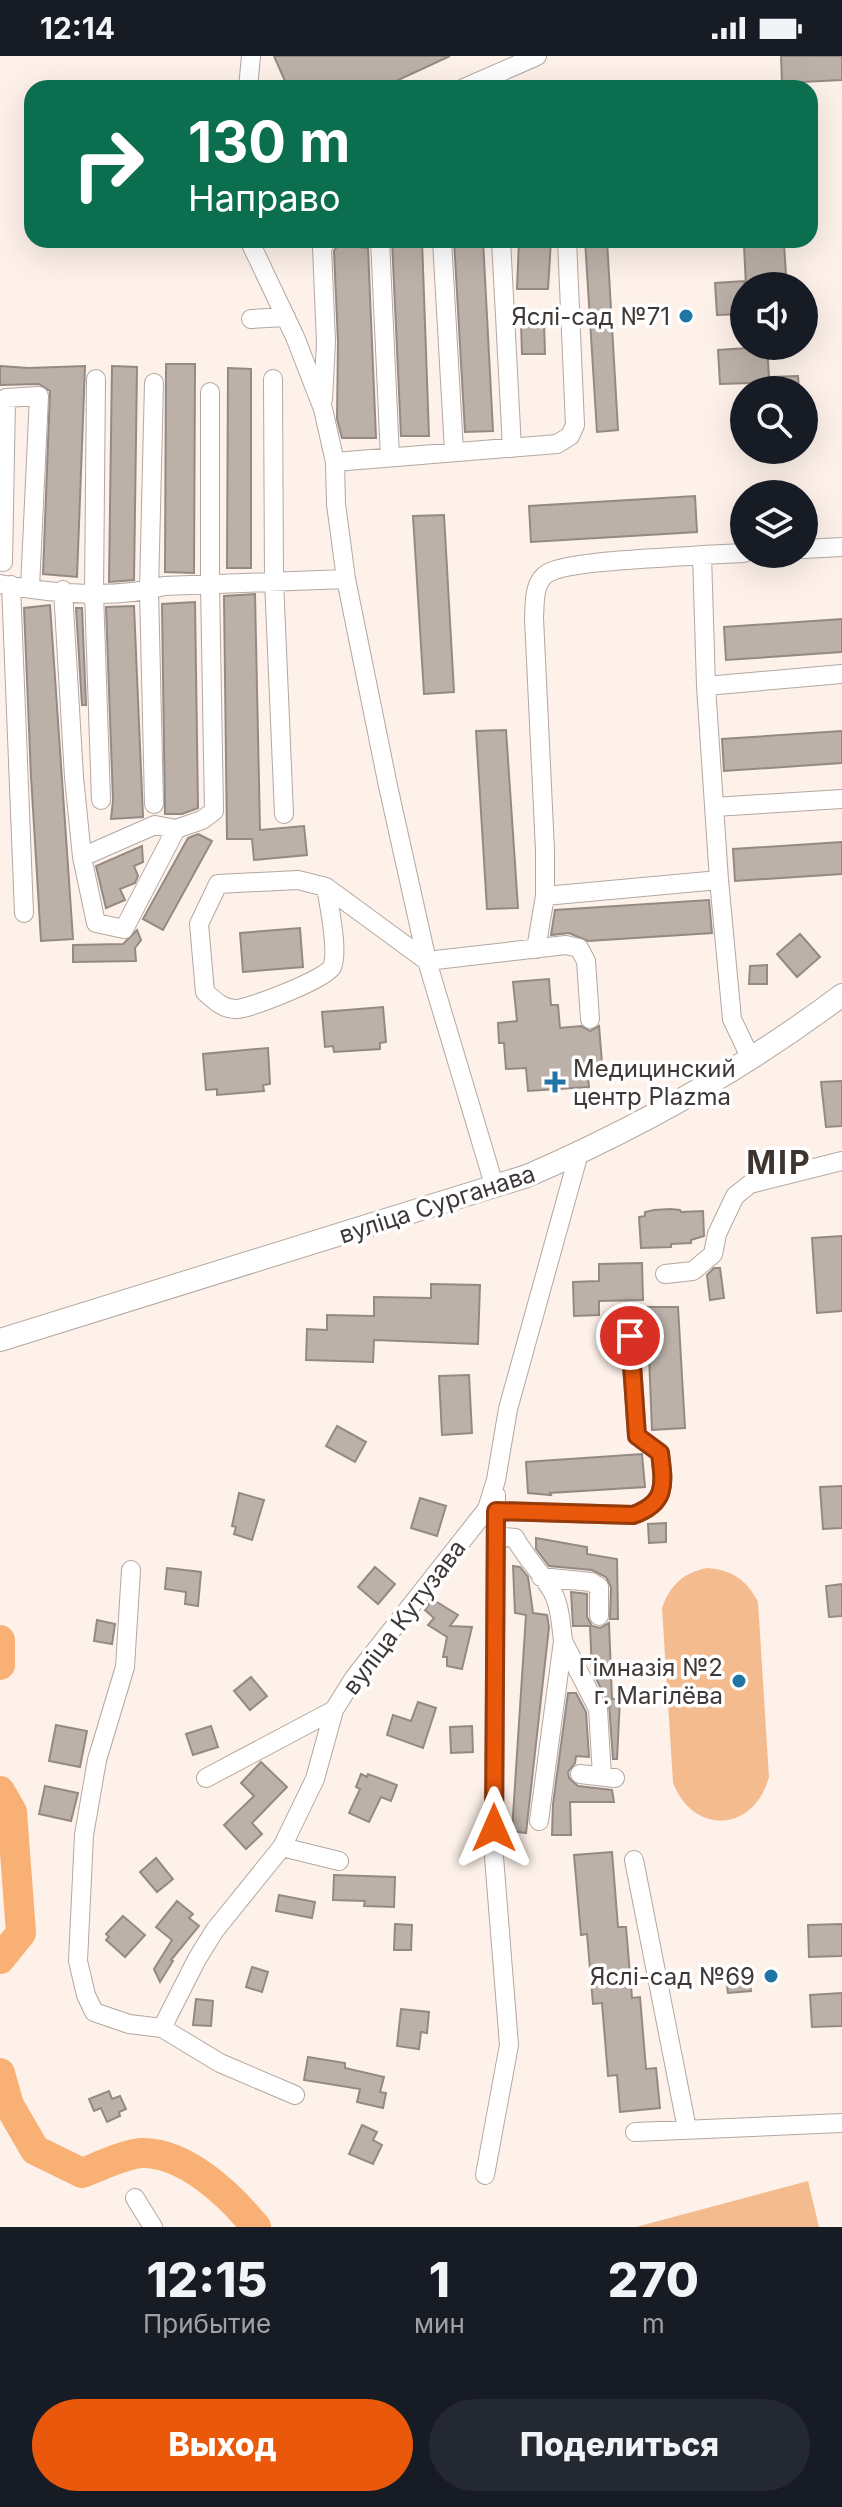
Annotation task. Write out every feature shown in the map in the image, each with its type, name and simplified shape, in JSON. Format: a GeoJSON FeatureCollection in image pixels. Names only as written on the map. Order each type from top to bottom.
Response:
{"type":"FeatureCollection","features":[{"type":"Feature","properties":{"kind":"main road","name":"вуліца Сурганава"},"geometry":{"type":"LineString","coordinates":[[0,1340],[495,1188],[579,1153],[751,1059],[842,995]]}},
{"type":"Feature","properties":{"kind":"street"},"geometry":{"type":"LineString","coordinates":[[249,80],[251,56]]}},
{"type":"Feature","properties":{"kind":"street"},"geometry":{"type":"LineString","coordinates":[[482,80],[537,56]]}},
{"type":"Feature","properties":{"kind":"street"},"geometry":{"type":"LineString","coordinates":[[253,248],[286,317],[323,409],[335,462],[336,504],[346,579],[388,786],[427,961],[495,1188]]}},
{"type":"Feature","properties":{"kind":"street"},"geometry":{"type":"LineString","coordinates":[[322,248],[326,342],[323,409]]}},
{"type":"Feature","properties":{"kind":"street"},"geometry":{"type":"LineString","coordinates":[[380,248],[390,457]]}},
{"type":"Feature","properties":{"kind":"street"},"geometry":{"type":"LineString","coordinates":[[442,248],[454,451]]}},
{"type":"Feature","properties":{"kind":"street"},"geometry":{"type":"LineString","coordinates":[[501,248],[512,448]]}},
{"type":"Feature","properties":{"kind":"street"},"geometry":{"type":"LineString","coordinates":[[335,462],[557,444],[570,436],[575,425],[567,248]]}},
{"type":"Feature","properties":{"kind":"street"},"geometry":{"type":"LineString","coordinates":[[251,319],[286,317]]}},
{"type":"Feature","properties":{"kind":"street"},"geometry":{"type":"LineString","coordinates":[[96,379],[94,593],[101,800]]}},
{"type":"Feature","properties":{"kind":"street"},"geometry":{"type":"LineString","coordinates":[[273,379],[274,580],[284,814]]}},
{"type":"Feature","properties":{"kind":"street"},"geometry":{"type":"LineString","coordinates":[[154,383],[149,590],[154,804]]}},
{"type":"Feature","properties":{"kind":"street"},"geometry":{"type":"LineString","coordinates":[[82,857],[155,825],[176,829],[202,820],[214,811],[210,392]]}},
{"type":"Feature","properties":{"kind":"street"},"geometry":{"type":"LineString","coordinates":[[3,562],[6,398],[39,396],[30,588]]}},
{"type":"Feature","properties":{"kind":"street"},"geometry":{"type":"LineString","coordinates":[[5,451],[37,451]]}},
{"type":"Feature","properties":{"kind":"street"},"geometry":{"type":"LineString","coordinates":[[4,515],[34,516]]}},
{"type":"Feature","properties":{"kind":"street"},"geometry":{"type":"LineString","coordinates":[[818,548],[842,547]]}},
{"type":"Feature","properties":{"kind":"street"},"geometry":{"type":"LineString","coordinates":[[536,949],[545,896],[545,850],[534,618],[536,588],[547,573],[579,565],[730,554]]}},
{"type":"Feature","properties":{"kind":"street"},"geometry":{"type":"LineString","coordinates":[[702,555],[706,686],[732,1019],[751,1059]]}},
{"type":"Feature","properties":{"kind":"street"},"geometry":{"type":"LineString","coordinates":[[24,913],[5,584],[94,593],[149,590],[164,586],[346,579]]}},
{"type":"Feature","properties":{"kind":"street"},"geometry":{"type":"LineString","coordinates":[[63,590],[74,777],[82,857],[96,923],[124,929],[176,829]]}},
{"type":"Feature","properties":{"kind":"street"},"geometry":{"type":"LineString","coordinates":[[706,686],[842,674]]}},
{"type":"Feature","properties":{"kind":"street"},"geometry":{"type":"LineString","coordinates":[[714,807],[842,799]]}},
{"type":"Feature","properties":{"kind":"street"},"geometry":{"type":"LineString","coordinates":[[326,887],[335,960],[330,972],[318,980],[237,1009],[217,1004],[205,992],[199,924],[218,884],[298,880],[326,887],[427,961],[566,945],[579,948],[586,961],[590,1019]]}},
{"type":"Feature","properties":{"kind":"street"},"geometry":{"type":"LineString","coordinates":[[545,896],[719,880]]}},
{"type":"Feature","properties":{"kind":"street","name":"вуліца Кутузава"},"geometry":{"type":"LineString","coordinates":[[162,2028],[215,1930],[282,1847],[315,1779],[334,1710],[354,1678],[487,1509],[496,1480],[508,1409],[579,1153]]}},
{"type":"Feature","properties":{"kind":"street"},"geometry":{"type":"LineString","coordinates":[[665,1274],[693,1271],[713,1254],[717,1234],[735,1196],[750,1184],[842,1161]]}},
{"type":"Feature","properties":{"kind":"street"},"geometry":{"type":"LineString","coordinates":[[496,1511],[633,1515],[648,1510],[656,1502],[663,1489],[660,1453],[637,1436],[630,1336],[607,1336]]}},
{"type":"Feature","properties":{"kind":"street"},"geometry":{"type":"LineString","coordinates":[[485,2175],[509,2045],[494,1857],[496,1480]]}},
{"type":"Feature","properties":{"kind":"street"},"geometry":{"type":"LineString","coordinates":[[496,1536],[515,1538],[553,1592],[560,1618],[563,1641],[539,1821]]}},
{"type":"Feature","properties":{"kind":"street"},"geometry":{"type":"LineString","coordinates":[[131,1570],[125,1667],[97,1760],[84,1835],[78,1961],[86,1995],[94,2012],[129,2024],[162,2028],[220,2063],[295,2095]]}},
{"type":"Feature","properties":{"kind":"street"},"geometry":{"type":"LineString","coordinates":[[541,1577],[591,1582],[599,1587],[599,1616]]}},
{"type":"Feature","properties":{"kind":"street"},"geometry":{"type":"LineString","coordinates":[[563,1641],[598,1709],[608,1777],[580,1774]]}},
{"type":"Feature","properties":{"kind":"street"},"geometry":{"type":"LineString","coordinates":[[206,1778],[334,1710]]}},
{"type":"Feature","properties":{"kind":"street"},"geometry":{"type":"LineString","coordinates":[[282,1847],[339,1861]]}},
{"type":"Feature","properties":{"kind":"street"},"geometry":{"type":"LineString","coordinates":[[634,1860],[687,2129]]}},
{"type":"Feature","properties":{"kind":"street"},"geometry":{"type":"LineString","coordinates":[[635,2132],[842,2123]]}},
{"type":"Feature","properties":{"kind":"street"},"geometry":{"type":"LineString","coordinates":[[135,2198],[153,2227]]}},
{"type":"Feature","properties":{"kind":"shaded area"},"geometry":{"type":"Polygon","coordinates":[[[707,1568],[737,1577],[758,1602],[769,1777],[751,1809],[738,1817],[723,1820],[709,1819],[695,1812],[673,1783],[662,1608],[669,1592],[679,1581],[707,1568]]]}},
{"type":"Feature","properties":{"kind":"shaded area"},"geometry":{"type":"Polygon","coordinates":[[[808,2181],[819,2227],[636,2227],[808,2181]]]}},
{"type":"Feature","properties":{"kind":"building"},"geometry":{"type":"Polygon","coordinates":[[[274,56],[450,56],[398,80],[284,80],[274,56]]]}},
{"type":"Feature","properties":{"kind":"building"},"geometry":{"type":"Polygon","coordinates":[[[781,56],[842,56],[842,80],[782,80],[781,56]]]}},
{"type":"Feature","properties":{"kind":"building"},"geometry":{"type":"Polygon","coordinates":[[[336,248],[368,248],[376,438],[342,438],[337,419],[336,248]]]}},
{"type":"Feature","properties":{"kind":"building"},"geometry":{"type":"Polygon","coordinates":[[[392,248],[422,248],[429,436],[401,436],[392,248]]]}},
{"type":"Feature","properties":{"kind":"building"},"geometry":{"type":"Polygon","coordinates":[[[454,248],[483,248],[493,431],[465,432],[454,248]]]}},
{"type":"Feature","properties":{"kind":"building"},"geometry":{"type":"Polygon","coordinates":[[[519,248],[551,248],[548,289],[517,289],[519,248]]]}},
{"type":"Feature","properties":{"kind":"building"},"geometry":{"type":"Polygon","coordinates":[[[586,248],[607,248],[618,430],[597,432],[586,248]]]}},
{"type":"Feature","properties":{"kind":"building"},"geometry":{"type":"Polygon","coordinates":[[[744,248],[784,248],[786,272],[745,272],[744,248]]]}},
{"type":"Feature","properties":{"kind":"building"},"geometry":{"type":"Polygon","coordinates":[[[730,282],[730,315],[717,315],[715,283],[730,282]]]}},
{"type":"Feature","properties":{"kind":"building"},"geometry":{"type":"Polygon","coordinates":[[[544,321],[545,354],[522,354],[521,322],[544,321]]]}},
{"type":"Feature","properties":{"kind":"building"},"geometry":{"type":"Polygon","coordinates":[[[730,349],[730,360],[768,360],[769,376],[730,376],[730,384],[720,384],[718,350],[730,349]]]}},
{"type":"Feature","properties":{"kind":"building"},"geometry":{"type":"Polygon","coordinates":[[[166,364],[195,364],[194,573],[165,572],[166,364]]]}},
{"type":"Feature","properties":{"kind":"building"},"geometry":{"type":"Polygon","coordinates":[[[0,366],[85,366],[77,577],[43,574],[50,391],[39,384],[0,385],[0,366]]]}},
{"type":"Feature","properties":{"kind":"building"},"geometry":{"type":"Polygon","coordinates":[[[112,366],[137,367],[134,580],[109,582],[112,366]]]}},
{"type":"Feature","properties":{"kind":"building"},"geometry":{"type":"Polygon","coordinates":[[[228,368],[251,369],[251,568],[227,568],[228,368]]]}},
{"type":"Feature","properties":{"kind":"building"},"geometry":{"type":"Polygon","coordinates":[[[695,496],[697,532],[531,542],[529,506],[695,496]]]}},
{"type":"Feature","properties":{"kind":"building"},"geometry":{"type":"Polygon","coordinates":[[[444,515],[454,692],[424,694],[413,516],[444,515]]]}},
{"type":"Feature","properties":{"kind":"building"},"geometry":{"type":"Polygon","coordinates":[[[255,594],[260,830],[304,826],[307,855],[254,860],[252,839],[227,839],[224,596],[255,594]]]}},
{"type":"Feature","properties":{"kind":"building"},"geometry":{"type":"Polygon","coordinates":[[[195,602],[198,808],[182,814],[165,814],[162,604],[195,602]]]}},
{"type":"Feature","properties":{"kind":"building"},"geometry":{"type":"Polygon","coordinates":[[[50,605],[73,939],[41,941],[24,608],[50,605]]]}},
{"type":"Feature","properties":{"kind":"building"},"geometry":{"type":"Polygon","coordinates":[[[134,606],[143,817],[111,819],[113,800],[106,607],[134,606]]]}},
{"type":"Feature","properties":{"kind":"building"},"geometry":{"type":"Polygon","coordinates":[[[76,608],[82,608],[86,705],[82,705],[76,608]]]}},
{"type":"Feature","properties":{"kind":"building"},"geometry":{"type":"Polygon","coordinates":[[[842,619],[842,652],[726,660],[724,627],[842,619]]]}},
{"type":"Feature","properties":{"kind":"building"},"geometry":{"type":"Polygon","coordinates":[[[506,730],[518,908],[487,909],[476,731],[506,730]]]}},
{"type":"Feature","properties":{"kind":"building"},"geometry":{"type":"Polygon","coordinates":[[[842,731],[842,763],[724,771],[722,739],[842,731]]]}},
{"type":"Feature","properties":{"kind":"building"},"geometry":{"type":"Polygon","coordinates":[[[198,834],[212,841],[163,930],[143,919],[188,838],[198,834]]]}},
{"type":"Feature","properties":{"kind":"building"},"geometry":{"type":"Polygon","coordinates":[[[842,842],[842,874],[735,881],[733,849],[842,842]]]}},
{"type":"Feature","properties":{"kind":"building"},"geometry":{"type":"Polygon","coordinates":[[[142,846],[143,862],[134,866],[138,876],[135,883],[120,889],[125,900],[106,908],[96,866],[142,846]]]}},
{"type":"Feature","properties":{"kind":"building"},"geometry":{"type":"Polygon","coordinates":[[[709,900],[712,933],[588,941],[569,933],[551,935],[555,910],[709,900]]]}},
{"type":"Feature","properties":{"kind":"building"},"geometry":{"type":"Polygon","coordinates":[[[300,928],[303,967],[243,972],[240,933],[300,928]]]}},
{"type":"Feature","properties":{"kind":"building"},"geometry":{"type":"Polygon","coordinates":[[[137,930],[141,940],[135,948],[136,961],[73,962],[73,945],[123,944],[137,930]]]}},
{"type":"Feature","properties":{"kind":"building"},"geometry":{"type":"Polygon","coordinates":[[[800,934],[820,957],[797,977],[777,954],[800,934]]]}},
{"type":"Feature","properties":{"kind":"building"},"geometry":{"type":"Polygon","coordinates":[[[767,965],[767,984],[749,984],[750,966],[767,965]]]}},
{"type":"Feature","properties":{"kind":"building"},"geometry":{"type":"Polygon","coordinates":[[[549,979],[551,1005],[558,1005],[560,1028],[581,1026],[590,1031],[599,1026],[602,1063],[587,1064],[589,1087],[528,1091],[526,1068],[506,1069],[504,1043],[499,1043],[498,1023],[517,1021],[513,982],[549,979]]]}},
{"type":"Feature","properties":{"kind":"building"},"geometry":{"type":"Polygon","coordinates":[[[383,1007],[386,1042],[380,1043],[380,1049],[334,1052],[333,1046],[325,1047],[322,1012],[383,1007]]]}},
{"type":"Feature","properties":{"kind":"building"},"geometry":{"type":"Polygon","coordinates":[[[268,1048],[270,1084],[263,1085],[264,1091],[217,1095],[217,1089],[206,1090],[203,1054],[268,1048]]]}},
{"type":"Feature","properties":{"kind":"building"},"geometry":{"type":"Polygon","coordinates":[[[842,1081],[842,1126],[826,1127],[821,1082],[842,1081]]]}},
{"type":"Feature","properties":{"kind":"building"},"geometry":{"type":"Polygon","coordinates":[[[670,1209],[703,1211],[704,1236],[691,1240],[691,1243],[671,1244],[671,1247],[641,1248],[639,1217],[645,1216],[645,1212],[670,1209]]]}},
{"type":"Feature","properties":{"kind":"building"},"geometry":{"type":"Polygon","coordinates":[[[842,1236],[842,1311],[817,1313],[812,1238],[842,1236]]]}},
{"type":"Feature","properties":{"kind":"building"},"geometry":{"type":"Polygon","coordinates":[[[642,1263],[643,1300],[599,1301],[599,1315],[574,1316],[573,1282],[599,1281],[599,1264],[642,1263]]]}},
{"type":"Feature","properties":{"kind":"building"},"geometry":{"type":"Polygon","coordinates":[[[714,1268],[720,1268],[724,1298],[710,1300],[707,1275],[714,1268]]]}},
{"type":"Feature","properties":{"kind":"building"},"geometry":{"type":"Polygon","coordinates":[[[431,1284],[480,1285],[478,1344],[374,1340],[373,1362],[306,1360],[307,1329],[327,1330],[327,1315],[374,1316],[374,1297],[431,1298],[431,1284]]]}},
{"type":"Feature","properties":{"kind":"building"},"geometry":{"type":"Polygon","coordinates":[[[647,1307],[678,1307],[685,1428],[652,1430],[647,1307]]]}},
{"type":"Feature","properties":{"kind":"building"},"geometry":{"type":"Polygon","coordinates":[[[469,1375],[472,1433],[442,1435],[439,1376],[469,1375]]]}},
{"type":"Feature","properties":{"kind":"building"},"geometry":{"type":"Polygon","coordinates":[[[337,1426],[366,1442],[355,1462],[326,1446],[337,1426]]]}},
{"type":"Feature","properties":{"kind":"building"},"geometry":{"type":"Polygon","coordinates":[[[642,1454],[645,1487],[551,1495],[528,1493],[526,1462],[642,1454]]]}},
{"type":"Feature","properties":{"kind":"building"},"geometry":{"type":"Polygon","coordinates":[[[842,1486],[842,1528],[823,1529],[820,1487],[842,1486]]]}},
{"type":"Feature","properties":{"kind":"building"},"geometry":{"type":"Polygon","coordinates":[[[239,1493],[264,1500],[252,1540],[234,1534],[236,1527],[232,1526],[239,1493]]]}},
{"type":"Feature","properties":{"kind":"building"},"geometry":{"type":"Polygon","coordinates":[[[420,1498],[446,1506],[437,1536],[411,1528],[420,1498]]]}},
{"type":"Feature","properties":{"kind":"building"},"geometry":{"type":"Polygon","coordinates":[[[666,1523],[666,1542],[649,1543],[648,1524],[666,1523]]]}},
{"type":"Feature","properties":{"kind":"building"},"geometry":{"type":"Polygon","coordinates":[[[536,1538],[587,1547],[587,1554],[617,1559],[618,1619],[610,1619],[611,1587],[606,1577],[592,1570],[549,1566],[536,1549],[536,1538]]]}},
{"type":"Feature","properties":{"kind":"building"},"geometry":{"type":"Polygon","coordinates":[[[513,1566],[520,1567],[528,1577],[533,1613],[547,1615],[549,1627],[526,1833],[512,1831],[526,1615],[515,1613],[513,1566]]]}},
{"type":"Feature","properties":{"kind":"building"},"geometry":{"type":"Polygon","coordinates":[[[375,1567],[395,1584],[378,1604],[358,1587],[375,1567]]]}},
{"type":"Feature","properties":{"kind":"building"},"geometry":{"type":"Polygon","coordinates":[[[167,1568],[201,1572],[198,1606],[185,1604],[186,1592],[165,1589],[167,1568]]]}},
{"type":"Feature","properties":{"kind":"building"},"geometry":{"type":"Polygon","coordinates":[[[842,1584],[842,1616],[829,1617],[826,1586],[842,1584]]]}},
{"type":"Feature","properties":{"kind":"building"},"geometry":{"type":"Polygon","coordinates":[[[571,1592],[587,1594],[587,1617],[592,1626],[600,1628],[609,1623],[612,1699],[620,1699],[617,1759],[613,1759],[609,1704],[592,1671],[590,1626],[573,1626],[571,1592]]]}},
{"type":"Feature","properties":{"kind":"building"},"geometry":{"type":"Polygon","coordinates":[[[432,1599],[458,1615],[450,1626],[472,1627],[462,1669],[447,1666],[447,1657],[443,1657],[447,1637],[428,1625],[434,1618],[425,1610],[432,1599]]]}},
{"type":"Feature","properties":{"kind":"building"},"geometry":{"type":"Polygon","coordinates":[[[97,1620],[115,1624],[112,1644],[94,1641],[97,1620]]]}},
{"type":"Feature","properties":{"kind":"building"},"geometry":{"type":"Polygon","coordinates":[[[251,1677],[267,1696],[250,1710],[234,1691],[251,1677]]]}},
{"type":"Feature","properties":{"kind":"building"},"geometry":{"type":"Polygon","coordinates":[[[568,1693],[576,1693],[586,1712],[589,1757],[576,1756],[568,1772],[569,1778],[578,1786],[612,1790],[614,1802],[570,1802],[571,1835],[552,1835],[553,1804],[568,1693]]]}},
{"type":"Feature","properties":{"kind":"building"},"geometry":{"type":"Polygon","coordinates":[[[418,1702],[436,1708],[423,1748],[387,1735],[393,1715],[411,1721],[418,1702]]]}},
{"type":"Feature","properties":{"kind":"building"},"geometry":{"type":"Polygon","coordinates":[[[56,1725],[87,1731],[80,1767],[49,1761],[56,1725]]]}},
{"type":"Feature","properties":{"kind":"building"},"geometry":{"type":"Polygon","coordinates":[[[211,1726],[218,1747],[193,1755],[186,1734],[211,1726]]]}},
{"type":"Feature","properties":{"kind":"building"},"geometry":{"type":"Polygon","coordinates":[[[472,1726],[473,1752],[451,1753],[450,1727],[472,1726]]]}},
{"type":"Feature","properties":{"kind":"building"},"geometry":{"type":"Polygon","coordinates":[[[261,1762],[287,1787],[252,1823],[262,1834],[246,1849],[224,1825],[254,1796],[241,1783],[261,1762]]]}},
{"type":"Feature","properties":{"kind":"building"},"geometry":{"type":"Polygon","coordinates":[[[361,1774],[397,1785],[391,1801],[381,1797],[369,1822],[349,1813],[360,1789],[356,1787],[361,1774]]]}},
{"type":"Feature","properties":{"kind":"building"},"geometry":{"type":"Polygon","coordinates":[[[45,1786],[78,1793],[71,1821],[39,1814],[45,1786]]]}},
{"type":"Feature","properties":{"kind":"building"},"geometry":{"type":"Polygon","coordinates":[[[612,1852],[618,1927],[626,1927],[632,1998],[640,1997],[646,2069],[656,2068],[660,2108],[620,2112],[617,2075],[608,2076],[602,2003],[593,2004],[587,1934],[581,1935],[574,1855],[612,1852]]]}},
{"type":"Feature","properties":{"kind":"building"},"geometry":{"type":"Polygon","coordinates":[[[156,1858],[173,1879],[157,1892],[140,1872],[156,1858]]]}},
{"type":"Feature","properties":{"kind":"building"},"geometry":{"type":"Polygon","coordinates":[[[334,1875],[395,1877],[394,1907],[364,1906],[365,1901],[333,1900],[334,1875]]]}},
{"type":"Feature","properties":{"kind":"building"},"geometry":{"type":"Polygon","coordinates":[[[279,1895],[315,1902],[312,1918],[276,1911],[279,1895]]]}},
{"type":"Feature","properties":{"kind":"building"},"geometry":{"type":"Polygon","coordinates":[[[177,1901],[193,1914],[189,1918],[199,1926],[171,1960],[160,1982],[154,1969],[172,1940],[156,1927],[177,1901]]]}},
{"type":"Feature","properties":{"kind":"building"},"geometry":{"type":"Polygon","coordinates":[[[123,1916],[145,1935],[125,1957],[106,1940],[109,1937],[106,1934],[123,1916]]]}},
{"type":"Feature","properties":{"kind":"building"},"geometry":{"type":"Polygon","coordinates":[[[395,1924],[412,1925],[411,1950],[394,1950],[395,1924]]]}},
{"type":"Feature","properties":{"kind":"building"},"geometry":{"type":"Polygon","coordinates":[[[842,1924],[842,1956],[809,1957],[808,1925],[842,1924]]]}},
{"type":"Feature","properties":{"kind":"building"},"geometry":{"type":"Polygon","coordinates":[[[252,1967],[268,1972],[262,1992],[246,1987],[252,1967]]]}},
{"type":"Feature","properties":{"kind":"building"},"geometry":{"type":"Polygon","coordinates":[[[749,1977],[751,1991],[728,1993],[726,1979],[749,1977]]]}},
{"type":"Feature","properties":{"kind":"building"},"geometry":{"type":"Polygon","coordinates":[[[842,1993],[842,2026],[812,2027],[810,1995],[842,1993]]]}},
{"type":"Feature","properties":{"kind":"building"},"geometry":{"type":"Polygon","coordinates":[[[196,1999],[213,2001],[211,2026],[193,2025],[196,1999]]]}},
{"type":"Feature","properties":{"kind":"building"},"geometry":{"type":"Polygon","coordinates":[[[401,2009],[429,2012],[427,2033],[421,2032],[419,2049],[397,2046],[401,2009]]]}},
{"type":"Feature","properties":{"kind":"building"},"geometry":{"type":"Polygon","coordinates":[[[308,2057],[345,2063],[345,2068],[384,2077],[380,2092],[386,2093],[383,2108],[357,2102],[360,2089],[304,2080],[308,2057]]]}},
{"type":"Feature","properties":{"kind":"building"},"geometry":{"type":"Polygon","coordinates":[[[109,2091],[112,2099],[120,2096],[126,2109],[107,2122],[101,2108],[94,2111],[89,2099],[109,2091]]]}},
{"type":"Feature","properties":{"kind":"building"},"geometry":{"type":"Polygon","coordinates":[[[362,2125],[377,2132],[373,2140],[382,2145],[373,2164],[349,2154],[362,2125]]]}},
{"type":"Feature","properties":{"kind":"waterway"},"geometry":{"type":"LineString","coordinates":[[0,1640],[0,1665]]}},
{"type":"Feature","properties":{"kind":"waterway"},"geometry":{"type":"LineString","coordinates":[[0,1791],[12,1812],[21,1933],[0,1959]]}},
{"type":"Feature","properties":{"kind":"waterway"},"geometry":{"type":"LineString","coordinates":[[0,2073],[9,2105],[35,2150],[82,2173],[143,2153],[175,2160],[206,2178],[256,2227]]}},
{"type":"Feature","properties":{"kind":"place","name":"Яслі-сад №71"},"geometry":{"type":"Point","coordinates":[686,316]}},
{"type":"Feature","properties":{"kind":"place","name":"Медицинский центр Plazma"},"geometry":{"type":"Point","coordinates":[555,1082]}},
{"type":"Feature","properties":{"kind":"place","name":"Гімназія №2 г. Магілёва"},"geometry":{"type":"Point","coordinates":[739,1681]}},
{"type":"Feature","properties":{"kind":"place","name":"Яслі-сад №69"},"geometry":{"type":"Point","coordinates":[771,1976]}},
{"type":"Feature","properties":{"kind":"district","name":"МІР"},"geometry":{"type":"Point","coordinates":[779,1162]}},
{"type":"Feature","properties":{"kind":"route"},"geometry":{"type":"LineString","coordinates":[[494,1828],[496,1511],[633,1515],[648,1510],[656,1502],[663,1489],[660,1453],[637,1436],[630,1336]]}}]}
